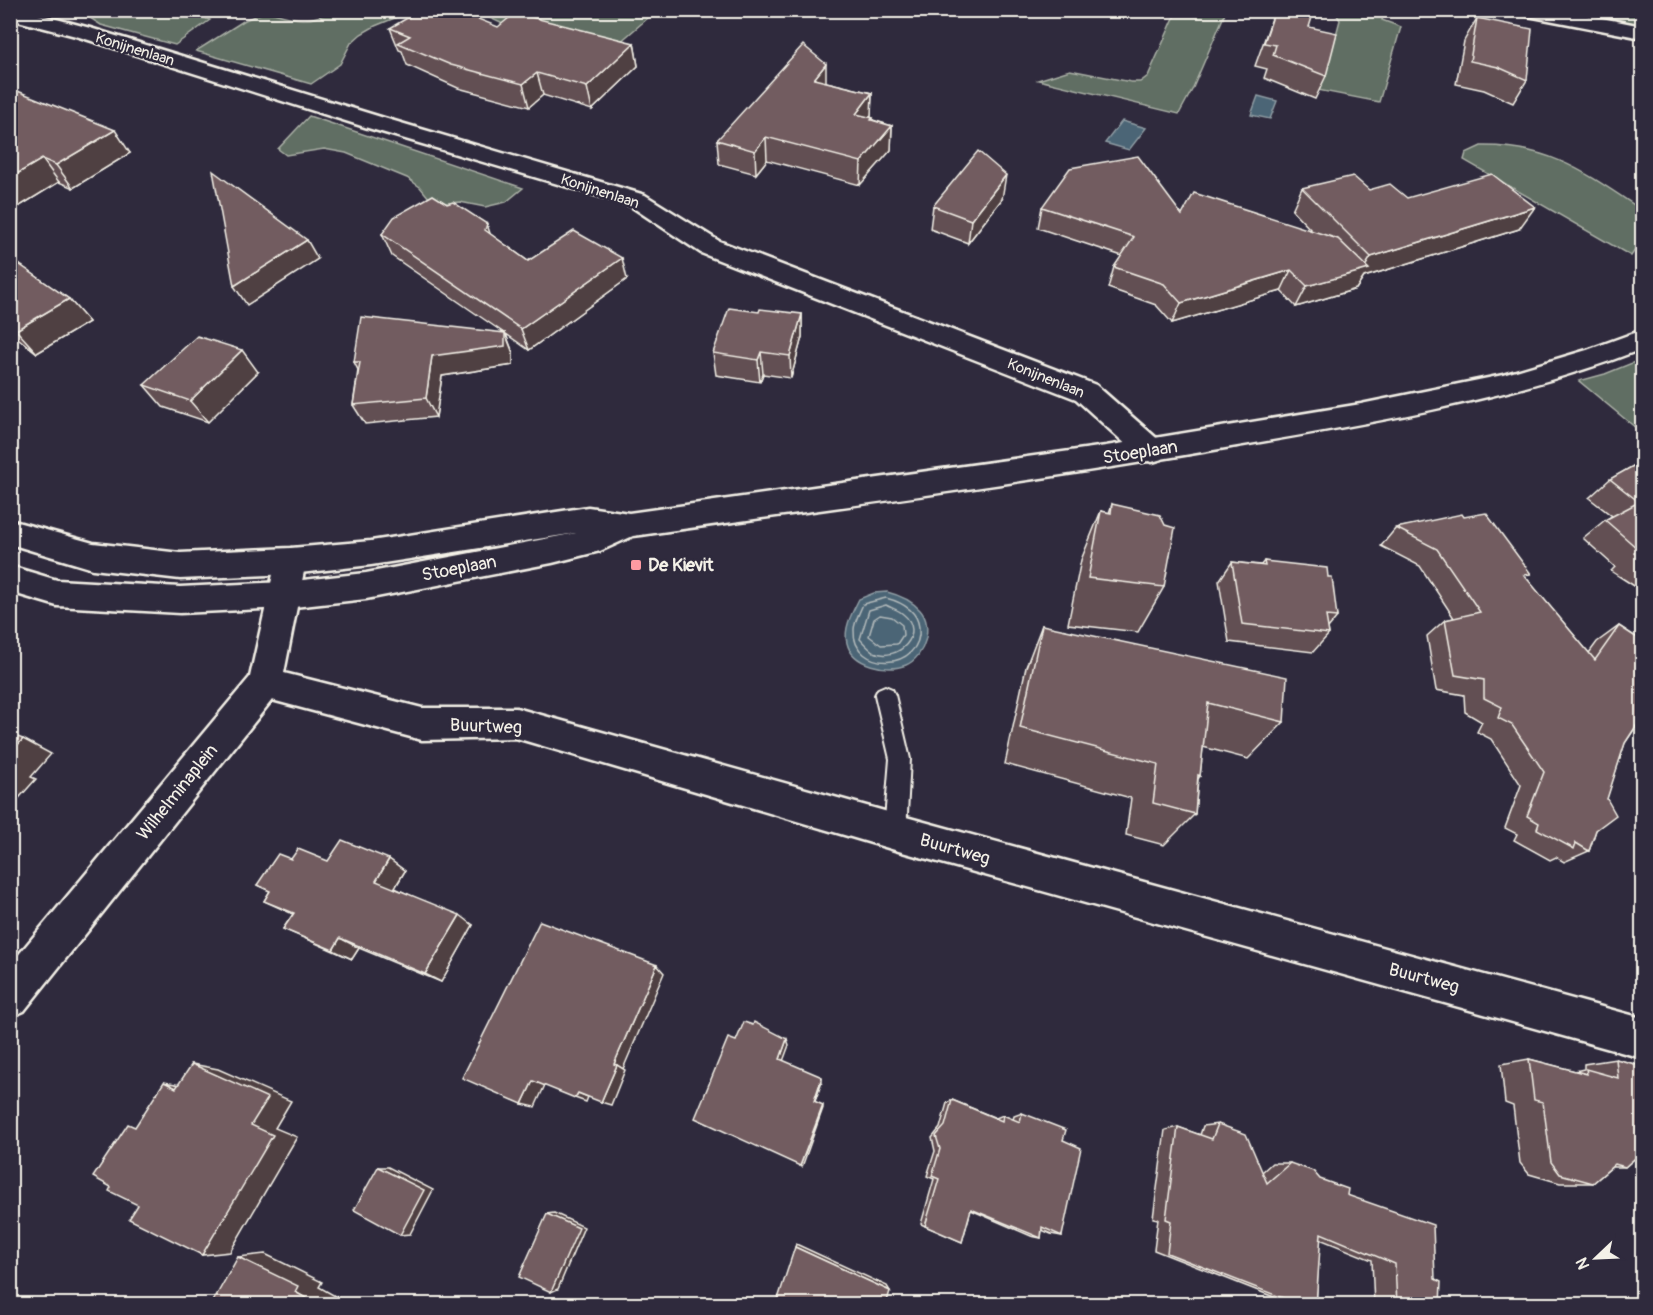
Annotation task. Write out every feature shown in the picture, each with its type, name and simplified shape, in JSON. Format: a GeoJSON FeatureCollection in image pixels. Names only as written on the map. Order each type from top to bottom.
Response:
{"type":"FeatureCollection","features":[{"type":"Feature","properties":{"kind":"street"},"geometry":{"type":"LineString","coordinates":[[1528,10],[1642,32]]}},
{"type":"Feature","properties":{"kind":"street","name":"Konijnenlaan"},"geometry":{"type":"LineString","coordinates":[[10,13],[83,32],[376,123],[637,200],[710,247],[1086,392],[1152,451]]}},
{"type":"Feature","properties":{"kind":"street","name":"Stoeplaan"},"geometry":{"type":"LineString","coordinates":[[10,579],[57,593],[180,600],[285,595],[366,586],[552,551],[590,542],[628,525],[1152,451],[1413,405],[1550,371],[1602,356],[1642,339]]}},
{"type":"Feature","properties":{"kind":"street","name":"Stoeplaan"},"geometry":{"type":"LineString","coordinates":[[10,532],[93,556],[180,566],[291,561],[382,551],[588,519],[628,525]]}},
{"type":"Feature","properties":{"kind":"street","name":"Wilhelminaplein"},"geometry":{"type":"LineString","coordinates":[[10,997],[265,683],[291,561]]}},
{"type":"Feature","properties":{"kind":"street","name":"Buurtweg"},"geometry":{"type":"LineString","coordinates":[[265,683],[422,724],[516,723],[895,832],[1642,1038]]}},
{"type":"Feature","properties":{"kind":"lane"},"geometry":{"type":"LineString","coordinates":[[885,695],[900,759],[895,832]]}},
{"type":"Feature","properties":{"kind":"green space"},"geometry":{"type":"Polygon","coordinates":[[[185,10],[210,20],[175,45],[101,25],[90,18],[91,11],[185,10]]]}},
{"type":"Feature","properties":{"kind":"green space"},"geometry":{"type":"Polygon","coordinates":[[[404,10],[407,13],[361,34],[351,43],[340,64],[311,84],[196,51],[245,20],[267,11],[292,18],[307,19],[331,11],[404,10]]]}},
{"type":"Feature","properties":{"kind":"green space"},"geometry":{"type":"Polygon","coordinates":[[[478,10],[656,11],[597,62],[505,31],[501,23],[477,12],[478,10]]]}},
{"type":"Feature","properties":{"kind":"green space"},"geometry":{"type":"Polygon","coordinates":[[[1177,11],[1226,11],[1192,90],[1179,114],[1038,80],[1070,70],[1140,82],[1148,76],[1177,11]]]}},
{"type":"Feature","properties":{"kind":"green space"},"geometry":{"type":"Polygon","coordinates":[[[1329,11],[1384,11],[1382,20],[1401,27],[1379,102],[1292,85],[1328,65],[1340,20],[1337,15],[1329,11]]]}},
{"type":"Feature","properties":{"kind":"green space"},"geometry":{"type":"Polygon","coordinates":[[[1553,11],[1642,11],[1642,28],[1553,11]]]}},
{"type":"Feature","properties":{"kind":"green space"},"geometry":{"type":"Polygon","coordinates":[[[309,116],[523,188],[506,202],[485,207],[460,202],[434,204],[420,187],[407,178],[346,153],[324,149],[286,155],[278,149],[309,116]]]}},
{"type":"Feature","properties":{"kind":"green space"},"geometry":{"type":"Polygon","coordinates":[[[1481,146],[1506,147],[1548,156],[1585,174],[1642,210],[1642,240],[1631,256],[1464,160],[1466,153],[1481,146]]]}},
{"type":"Feature","properties":{"kind":"green space"},"geometry":{"type":"Polygon","coordinates":[[[1642,359],[1642,433],[1579,381],[1605,374],[1642,359]]]}},
{"type":"Feature","properties":{"kind":"water"},"geometry":{"type":"Polygon","coordinates":[[[1258,96],[1277,101],[1270,119],[1251,115],[1258,96]]]}},
{"type":"Feature","properties":{"kind":"water"},"geometry":{"type":"Polygon","coordinates":[[[1122,121],[1146,128],[1129,150],[1105,143],[1122,121]]]}},
{"type":"Feature","properties":{"kind":"water"},"geometry":{"type":"Polygon","coordinates":[[[887,592],[913,603],[920,610],[924,616],[927,632],[922,648],[913,661],[906,665],[889,668],[871,665],[856,657],[850,651],[846,637],[849,620],[859,599],[874,593],[887,592]]]}},
{"type":"Feature","properties":{"kind":"building"},"geometry":{"type":"Polygon","coordinates":[[[421,10],[456,10],[498,27],[515,13],[634,43],[587,87],[537,73],[523,84],[451,65],[398,43],[410,36],[390,28],[421,10]]]}},
{"type":"Feature","properties":{"kind":"building"},"geometry":{"type":"Polygon","coordinates":[[[1275,10],[1314,11],[1309,27],[1337,33],[1326,76],[1273,55],[1276,45],[1264,43],[1275,10]]]}},
{"type":"Feature","properties":{"kind":"building"},"geometry":{"type":"Polygon","coordinates":[[[1477,18],[1532,29],[1527,80],[1498,67],[1470,61],[1477,18]]]}},
{"type":"Feature","properties":{"kind":"building"},"geometry":{"type":"Polygon","coordinates":[[[803,45],[826,64],[814,79],[872,93],[856,114],[892,126],[861,162],[766,137],[755,151],[717,140],[803,45]]]}},
{"type":"Feature","properties":{"kind":"building"},"geometry":{"type":"Polygon","coordinates":[[[10,88],[115,130],[56,165],[42,159],[10,178],[10,88]]]}},
{"type":"Feature","properties":{"kind":"building"},"geometry":{"type":"Polygon","coordinates":[[[978,151],[1006,175],[971,220],[933,206],[978,151]]]}},
{"type":"Feature","properties":{"kind":"building"},"geometry":{"type":"Polygon","coordinates":[[[1138,156],[1182,215],[1194,193],[1338,239],[1369,269],[1307,286],[1291,270],[1181,303],[1164,284],[1114,267],[1134,237],[1042,207],[1070,168],[1138,156]]]}},
{"type":"Feature","properties":{"kind":"building"},"geometry":{"type":"Polygon","coordinates":[[[213,171],[307,240],[234,286],[213,171]]]}},
{"type":"Feature","properties":{"kind":"building"},"geometry":{"type":"Polygon","coordinates":[[[1492,174],[1535,207],[1371,257],[1302,188],[1353,176],[1369,190],[1390,184],[1407,198],[1492,174]]]}},
{"type":"Feature","properties":{"kind":"building"},"geometry":{"type":"Polygon","coordinates":[[[433,195],[447,204],[453,202],[487,224],[485,230],[528,261],[574,231],[622,258],[521,329],[382,234],[394,217],[433,195]]]}},
{"type":"Feature","properties":{"kind":"building"},"geometry":{"type":"Polygon","coordinates":[[[10,258],[69,299],[16,330],[10,326],[10,258]]]}},
{"type":"Feature","properties":{"kind":"building"},"geometry":{"type":"Polygon","coordinates":[[[729,308],[802,314],[790,356],[761,352],[758,360],[713,353],[729,308]]]}},
{"type":"Feature","properties":{"kind":"building"},"geometry":{"type":"Polygon","coordinates":[[[361,317],[505,333],[505,346],[432,356],[426,398],[353,405],[360,362],[354,362],[361,317]]]}},
{"type":"Feature","properties":{"kind":"building"},"geometry":{"type":"Polygon","coordinates":[[[197,336],[242,350],[190,401],[144,385],[197,336]]]}},
{"type":"Feature","properties":{"kind":"building"},"geometry":{"type":"Polygon","coordinates":[[[1642,461],[1642,558],[1634,553],[1638,549],[1605,520],[1639,502],[1610,479],[1642,461]]]}},
{"type":"Feature","properties":{"kind":"building"},"geometry":{"type":"Polygon","coordinates":[[[1112,504],[1160,515],[1165,525],[1175,528],[1164,587],[1088,578],[1101,511],[1111,513],[1112,504]]]}},
{"type":"Feature","properties":{"kind":"building"},"geometry":{"type":"Polygon","coordinates":[[[1486,513],[1531,574],[1524,575],[1595,660],[1619,626],[1642,641],[1642,717],[1625,743],[1607,799],[1616,815],[1596,830],[1589,851],[1576,843],[1574,849],[1537,829],[1539,823],[1527,816],[1544,772],[1512,725],[1498,718],[1502,707],[1484,698],[1484,680],[1455,675],[1445,620],[1480,612],[1437,549],[1396,528],[1462,514],[1464,517],[1486,513]]]}},
{"type":"Feature","properties":{"kind":"building"},"geometry":{"type":"Polygon","coordinates":[[[1264,561],[1327,568],[1328,577],[1332,577],[1337,617],[1326,616],[1329,634],[1242,624],[1232,562],[1265,566],[1264,561]]]}},
{"type":"Feature","properties":{"kind":"building"},"geometry":{"type":"Polygon","coordinates":[[[1042,625],[1287,677],[1284,722],[1208,703],[1195,814],[1153,803],[1158,764],[1020,728],[1042,625]]]}},
{"type":"Feature","properties":{"kind":"building"},"geometry":{"type":"Polygon","coordinates":[[[10,734],[23,739],[10,753],[10,734]]]}},
{"type":"Feature","properties":{"kind":"building"},"geometry":{"type":"Polygon","coordinates":[[[342,840],[389,859],[376,881],[460,915],[425,974],[340,938],[333,950],[283,929],[294,913],[264,901],[270,891],[257,885],[278,854],[291,859],[298,849],[328,861],[342,840]]]}},
{"type":"Feature","properties":{"kind":"building"},"geometry":{"type":"Polygon","coordinates":[[[540,921],[657,965],[614,1064],[617,1065],[601,1102],[578,1093],[575,1098],[533,1081],[522,1104],[462,1078],[540,921]]]}},
{"type":"Feature","properties":{"kind":"building"},"geometry":{"type":"Polygon","coordinates":[[[744,1022],[753,1025],[754,1022],[787,1039],[780,1059],[822,1077],[814,1101],[823,1105],[800,1166],[695,1118],[728,1038],[736,1041],[744,1022]]]}},
{"type":"Feature","properties":{"kind":"building"},"geometry":{"type":"Polygon","coordinates":[[[1529,1059],[1587,1074],[1586,1069],[1618,1078],[1616,1059],[1642,1066],[1642,1152],[1625,1167],[1615,1164],[1593,1183],[1560,1174],[1551,1162],[1543,1102],[1534,1100],[1529,1059]]]}},
{"type":"Feature","properties":{"kind":"building"},"geometry":{"type":"Polygon","coordinates":[[[192,1064],[268,1098],[251,1125],[273,1135],[202,1255],[129,1219],[138,1205],[109,1191],[111,1187],[93,1177],[128,1124],[135,1127],[164,1082],[176,1088],[192,1064]]]}},
{"type":"Feature","properties":{"kind":"building"},"geometry":{"type":"Polygon","coordinates":[[[952,1100],[1002,1121],[1003,1115],[1020,1122],[1022,1113],[1066,1130],[1063,1140],[1081,1148],[1062,1236],[1042,1227],[1041,1238],[971,1209],[962,1242],[925,1226],[939,1179],[932,1176],[940,1149],[936,1136],[945,1126],[952,1100]]]}},
{"type":"Feature","properties":{"kind":"building"},"geometry":{"type":"Polygon","coordinates":[[[1218,1124],[1246,1134],[1267,1183],[1290,1163],[1313,1171],[1320,1179],[1348,1189],[1347,1195],[1433,1225],[1435,1279],[1441,1282],[1440,1305],[1397,1305],[1395,1264],[1321,1233],[1316,1305],[1301,1305],[1167,1253],[1171,1221],[1166,1219],[1178,1127],[1212,1139],[1218,1124]]]}},
{"type":"Feature","properties":{"kind":"building"},"geometry":{"type":"Polygon","coordinates":[[[378,1167],[424,1190],[400,1235],[354,1210],[378,1167]]]}},
{"type":"Feature","properties":{"kind":"building"},"geometry":{"type":"Polygon","coordinates":[[[547,1214],[579,1228],[551,1292],[519,1277],[547,1214]]]}},
{"type":"Feature","properties":{"kind":"building"},"geometry":{"type":"Polygon","coordinates":[[[795,1247],[890,1291],[886,1305],[776,1305],[795,1247]]]}},
{"type":"Feature","properties":{"kind":"building"},"geometry":{"type":"Polygon","coordinates":[[[238,1257],[298,1286],[295,1292],[318,1305],[211,1305],[238,1257]]]}},
{"type":"Feature","properties":{"kind":"place","name":"De Kievit"},"geometry":{"type":"Point","coordinates":[636,565]}}]}
